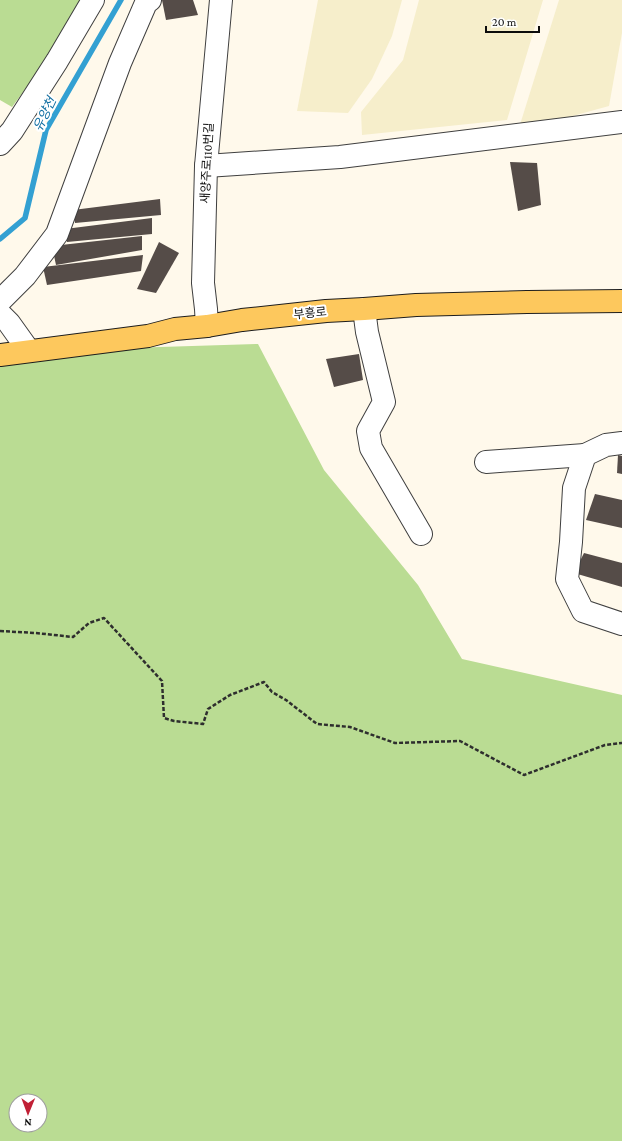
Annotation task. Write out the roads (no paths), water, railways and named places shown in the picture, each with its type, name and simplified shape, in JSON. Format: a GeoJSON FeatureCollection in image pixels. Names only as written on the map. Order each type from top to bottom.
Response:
{"type":"FeatureCollection","features":[{"type":"Feature","properties":{"kind":"main road","name":"부흥로"},"geometry":{"type":"LineString","coordinates":[[0,355],[148,336],[175,328],[207,326],[242,320],[326,311],[364,310],[416,305],[622,301]]}},
{"type":"Feature","properties":{"kind":"street"},"geometry":{"type":"LineString","coordinates":[[0,144],[12,130],[61,54],[93,0]]}},
{"type":"Feature","properties":{"kind":"street"},"geometry":{"type":"LineString","coordinates":[[0,301],[25,276],[57,234],[120,63],[146,3],[150,0]]}},
{"type":"Feature","properties":{"kind":"street","name":"새양주로110번길"},"geometry":{"type":"LineString","coordinates":[[207,326],[202,283],[206,166],[221,0]]}},
{"type":"Feature","properties":{"kind":"street"},"geometry":{"type":"LineString","coordinates":[[206,166],[340,157],[622,122]]}},
{"type":"Feature","properties":{"kind":"street"},"geometry":{"type":"LineString","coordinates":[[364,310],[367,332],[384,402],[368,431],[371,448],[421,534]]}},
{"type":"Feature","properties":{"kind":"street"},"geometry":{"type":"LineString","coordinates":[[0,314],[9,323],[29,351]]}},
{"type":"Feature","properties":{"kind":"street"},"geometry":{"type":"LineString","coordinates":[[486,462],[585,455],[606,445],[622,443]]}},
{"type":"Feature","properties":{"kind":"street"},"geometry":{"type":"LineString","coordinates":[[585,455],[574,488],[571,542],[566,579],[583,611],[622,624]]}},
{"type":"Feature","properties":{"kind":"waterway","name":"유양천"},"geometry":{"type":"LineString","coordinates":[[0,239],[25,218],[46,130],[121,0]]}}]}
